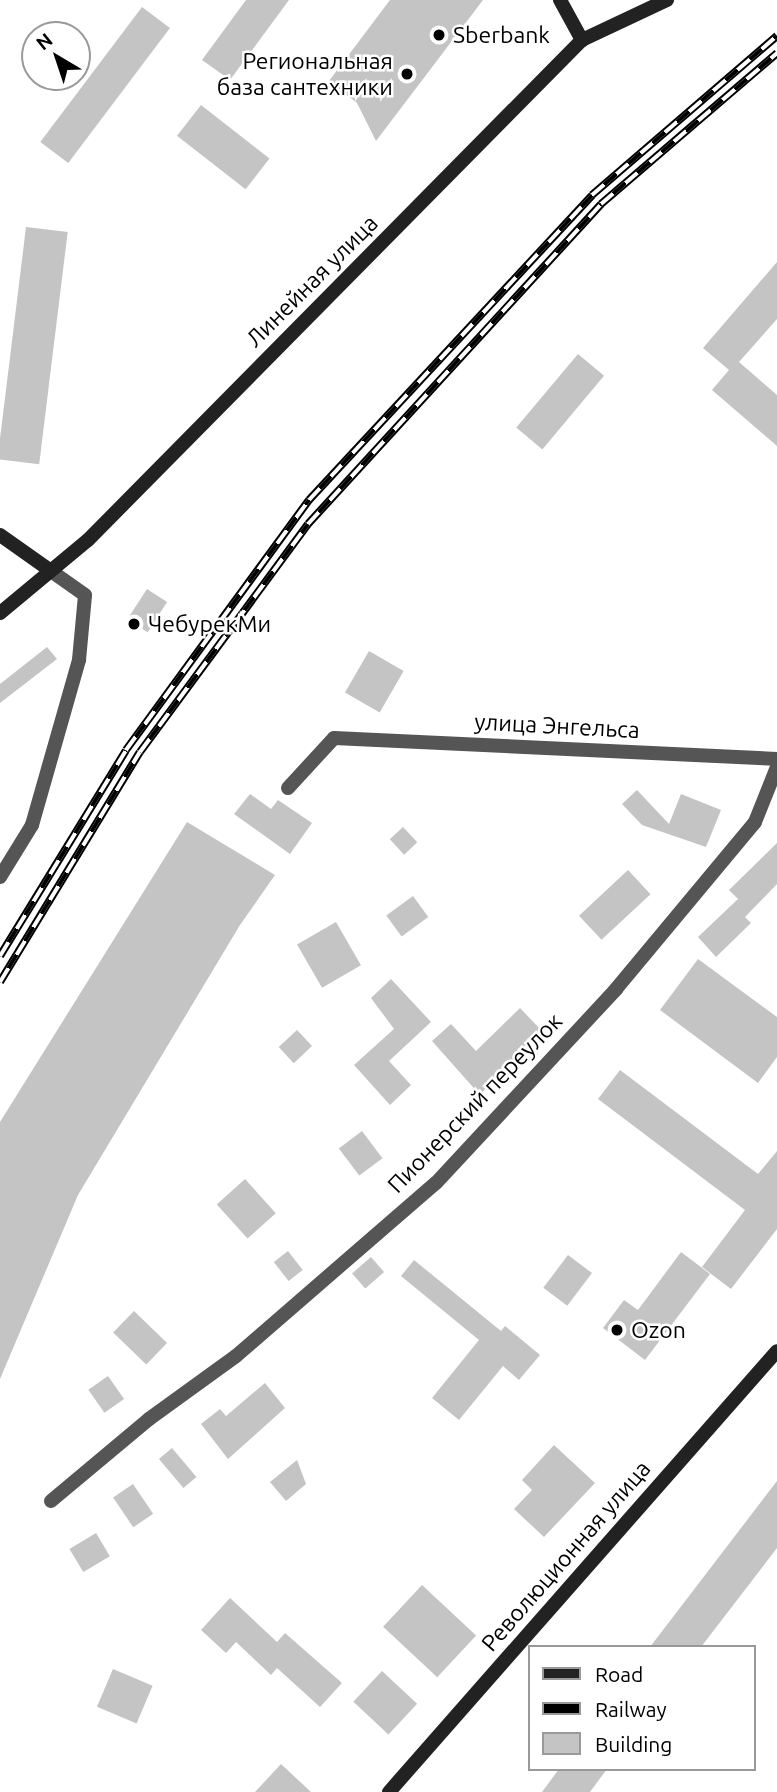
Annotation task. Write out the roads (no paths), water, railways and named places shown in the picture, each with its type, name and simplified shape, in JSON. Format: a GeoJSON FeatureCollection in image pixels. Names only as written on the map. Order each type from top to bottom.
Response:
{"type":"FeatureCollection","features":[{"type":"Feature","properties":{"kind":"main road"},"geometry":{"type":"LineString","coordinates":[[560,0],[582,40]]}},
{"type":"Feature","properties":{"kind":"main road","name":"Линейная улица"},"geometry":{"type":"LineString","coordinates":[[0,612],[88,540],[582,40],[667,0]]}},
{"type":"Feature","properties":{"kind":"main road"},"geometry":{"type":"LineString","coordinates":[[0,535],[51,571]]}},
{"type":"Feature","properties":{"kind":"main road","name":"Революционная улица"},"geometry":{"type":"LineString","coordinates":[[389,1792],[777,1351]]}},
{"type":"Feature","properties":{"kind":"street"},"geometry":{"type":"LineString","coordinates":[[0,877],[32,825],[79,660],[85,595],[51,571]]}},
{"type":"Feature","properties":{"kind":"street","name":"улица Энгельса"},"geometry":{"type":"LineString","coordinates":[[288,788],[334,738],[777,759]]}},
{"type":"Feature","properties":{"kind":"street","name":"Пионерский переулок"},"geometry":{"type":"LineString","coordinates":[[51,1501],[149,1419],[236,1356],[436,1183],[616,989],[755,822],[777,766]]}},
{"type":"Feature","properties":{"kind":"railway"},"geometry":{"type":"LineString","coordinates":[[0,956],[126,750],[309,500],[592,195],[777,36]]}},
{"type":"Feature","properties":{"kind":"railway"},"geometry":{"type":"LineString","coordinates":[[0,982],[140,752],[308,524],[601,204],[777,53]]}},
{"type":"Feature","properties":{"kind":"place","name":"Sberbank"},"geometry":{"type":"Point","coordinates":[439,35]}},
{"type":"Feature","properties":{"kind":"place","name":"Региональная база сантехники"},"geometry":{"type":"Point","coordinates":[407,74]}},
{"type":"Feature","properties":{"kind":"place","name":"ЧебурекМи"},"geometry":{"type":"Point","coordinates":[134,624]}},
{"type":"Feature","properties":{"kind":"place","name":"Ozon"},"geometry":{"type":"Point","coordinates":[617,1330]}}]}
